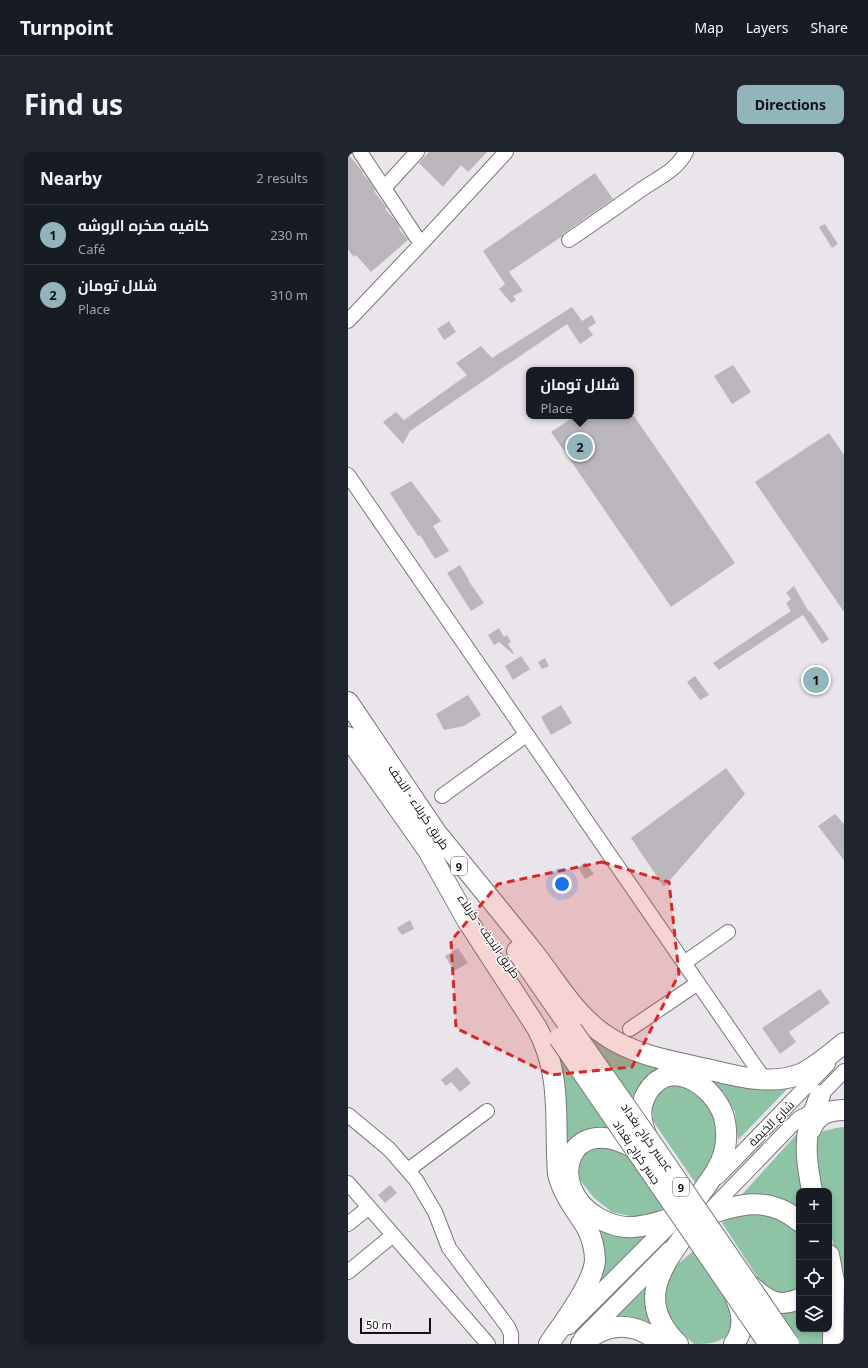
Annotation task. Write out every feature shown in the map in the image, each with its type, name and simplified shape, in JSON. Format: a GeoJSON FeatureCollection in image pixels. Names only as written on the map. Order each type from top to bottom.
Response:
{"type":"FeatureCollection","features":[{"type":"Feature","properties":{"kind":"highway","name":"طريق کربلاء - النجف"},"geometry":{"type":"LineString","coordinates":[[348,702],[432,841],[513,945],[566,1034]]}},
{"type":"Feature","properties":{"kind":"highway","name":"9"},"geometry":{"type":"LineString","coordinates":[[348,737],[432,841]]}},
{"type":"Feature","properties":{"kind":"highway"},"geometry":{"type":"LineString","coordinates":[[432,841],[508,920],[579,1012],[605,1035],[616,1042],[641,1053],[729,1075],[764,1079],[786,1078],[801,1073],[813,1067],[844,1043]]}},
{"type":"Feature","properties":{"kind":"highway"},"geometry":{"type":"LineString","coordinates":[[432,841],[467,920],[543,1039],[551,1065],[557,1101],[557,1163],[560,1179],[569,1202],[589,1234],[595,1252],[595,1262],[585,1287],[550,1344]]}},
{"type":"Feature","properties":{"kind":"highway","name":"جسر كراج بغدادc"},"geometry":{"type":"LineString","coordinates":[[566,1034],[737,1283],[789,1344]]}},
{"type":"Feature","properties":{"kind":"highway"},"geometry":{"type":"LineString","coordinates":[[678,1344],[664,1328],[658,1317],[655,1303],[655,1293],[662,1271],[676,1246],[682,1224],[656,1224],[624,1227],[602,1220],[584,1207],[575,1194],[569,1181],[568,1167],[572,1155],[582,1144],[588,1140],[602,1137],[640,1143],[642,1102],[645,1096],[655,1083],[661,1079],[670,1076],[684,1076],[704,1087],[716,1102],[724,1117],[726,1132],[724,1154],[711,1179],[700,1208],[757,1204],[776,1208],[796,1218]]}},
{"type":"Feature","properties":{"kind":"highway"},"geometry":{"type":"LineString","coordinates":[[803,1128],[809,1125],[818,1102]]}},
{"type":"Feature","properties":{"kind":"highway"},"geometry":{"type":"LineString","coordinates":[[803,1128],[821,1115],[834,1110],[844,1110]]}},
{"type":"Feature","properties":{"kind":"highway"},"geometry":{"type":"LineString","coordinates":[[803,1128],[811,1188]]}},
{"type":"Feature","properties":{"kind":"highway"},"geometry":{"type":"LineString","coordinates":[[830,1260],[834,1281],[832,1344]]}},
{"type":"Feature","properties":{"kind":"highway","name":"9"},"geometry":{"type":"LineString","coordinates":[[737,1283],[768,1344]]}},
{"type":"Feature","properties":{"kind":"highway"},"geometry":{"type":"LineString","coordinates":[[737,1283],[779,1304],[793,1301]]}},
{"type":"Feature","properties":{"kind":"highway"},"geometry":{"type":"LineString","coordinates":[[736,1342],[740,1333],[742,1319],[737,1283]]}},
{"type":"Feature","properties":{"kind":"highway"},"geometry":{"type":"LineString","coordinates":[[581,1344],[595,1334],[606,1329],[616,1327],[640,1330],[662,1344]]}},
{"type":"Feature","properties":{"kind":"main road"},"geometry":{"type":"LineString","coordinates":[[550,1344],[700,1208]]}},
{"type":"Feature","properties":{"kind":"main road"},"geometry":{"type":"LineString","coordinates":[[577,1344],[682,1224]]}},
{"type":"Feature","properties":{"kind":"street"},"geometry":{"type":"LineString","coordinates":[[360,152],[421,244]]}},
{"type":"Feature","properties":{"kind":"street"},"geometry":{"type":"LineString","coordinates":[[384,188],[417,152]]}},
{"type":"Feature","properties":{"kind":"street"},"geometry":{"type":"LineString","coordinates":[[351,312],[421,244],[506,152]]}},
{"type":"Feature","properties":{"kind":"street"},"geometry":{"type":"LineString","coordinates":[[570,240],[672,169],[679,163],[686,152]]}},
{"type":"Feature","properties":{"kind":"street"},"geometry":{"type":"LineString","coordinates":[[348,475],[764,1079]]}},
{"type":"Feature","properties":{"kind":"street"},"geometry":{"type":"LineString","coordinates":[[442,796],[526,735]]}},
{"type":"Feature","properties":{"kind":"street"},"geometry":{"type":"LineString","coordinates":[[684,963],[728,932]]}},
{"type":"Feature","properties":{"kind":"street"},"geometry":{"type":"LineString","coordinates":[[630,1029],[698,983]]}},
{"type":"Feature","properties":{"kind":"street","name":"شارع الخيمة"},"geometry":{"type":"LineString","coordinates":[[700,1208],[844,1046]]}},
{"type":"Feature","properties":{"kind":"street"},"geometry":{"type":"LineString","coordinates":[[844,1071],[818,1102],[826,1106],[844,1110]]}},
{"type":"Feature","properties":{"kind":"street"},"geometry":{"type":"LineString","coordinates":[[408,1170],[487,1111]]}},
{"type":"Feature","properties":{"kind":"street"},"geometry":{"type":"LineString","coordinates":[[348,1115],[378,1139],[408,1170],[429,1201],[449,1248],[508,1327],[511,1334],[511,1344]]}},
{"type":"Feature","properties":{"kind":"street"},"geometry":{"type":"LineString","coordinates":[[700,1208],[803,1128]]}},
{"type":"Feature","properties":{"kind":"street"},"geometry":{"type":"LineString","coordinates":[[351,1193],[368,1208],[488,1344]]}},
{"type":"Feature","properties":{"kind":"street"},"geometry":{"type":"LineString","coordinates":[[348,1224],[368,1208]]}},
{"type":"Feature","properties":{"kind":"street"},"geometry":{"type":"LineString","coordinates":[[348,1272],[392,1236]]}},
{"type":"Feature","properties":{"kind":"highlighted area"},"geometry":{"type":"Polygon","coordinates":[[[602,862],[669,882],[679,974],[632,1067],[551,1075],[456,1028],[451,941],[498,884],[602,862]]]}},
{"type":"Feature","properties":{"kind":"green space"},"geometry":{"type":"Polygon","coordinates":[[[581,1022],[673,1064],[634,1105],[581,1022]]]}},
{"type":"Feature","properties":{"kind":"green space"},"geometry":{"type":"Polygon","coordinates":[[[553,1043],[612,1127],[596,1129],[585,1134],[565,1154],[553,1043]]]}},
{"type":"Feature","properties":{"kind":"green space"},"geometry":{"type":"Polygon","coordinates":[[[703,1075],[791,1085],[738,1140],[735,1112],[724,1093],[703,1075]]]}},
{"type":"Feature","properties":{"kind":"green space"},"geometry":{"type":"Polygon","coordinates":[[[675,1082],[706,1099],[720,1129],[716,1146],[708,1167],[696,1184],[653,1121],[652,1106],[662,1089],[675,1082]]]}},
{"type":"Feature","properties":{"kind":"green space"},"geometry":{"type":"Polygon","coordinates":[[[804,1126],[807,1188],[796,1188],[796,1206],[778,1198],[755,1196],[739,1198],[804,1126]]]}},
{"type":"Feature","properties":{"kind":"green space"},"geometry":{"type":"Polygon","coordinates":[[[844,1127],[844,1344],[840,1344],[843,1286],[832,1238],[832,1188],[820,1188],[814,1156],[816,1133],[844,1127]]]}},
{"type":"Feature","properties":{"kind":"green space"},"geometry":{"type":"Polygon","coordinates":[[[602,1143],[615,1148],[634,1160],[663,1209],[639,1218],[612,1212],[594,1198],[580,1180],[578,1165],[587,1151],[602,1143]]]}},
{"type":"Feature","properties":{"kind":"green space"},"geometry":{"type":"Polygon","coordinates":[[[762,1209],[793,1225],[796,1228],[796,1289],[788,1293],[778,1294],[764,1287],[722,1223],[738,1212],[762,1209]]]}},
{"type":"Feature","properties":{"kind":"green space"},"geometry":{"type":"Polygon","coordinates":[[[591,1218],[648,1233],[594,1288],[591,1218]]]}},
{"type":"Feature","properties":{"kind":"green space"},"geometry":{"type":"Polygon","coordinates":[[[693,1251],[735,1311],[731,1334],[722,1339],[705,1344],[694,1344],[672,1324],[665,1310],[664,1283],[670,1271],[693,1251]]]}},
{"type":"Feature","properties":{"kind":"green space"},"geometry":{"type":"Polygon","coordinates":[[[650,1285],[665,1335],[611,1320],[650,1285]]]}},
{"type":"Feature","properties":{"kind":"green space"},"geometry":{"type":"Polygon","coordinates":[[[769,1303],[796,1304],[796,1332],[828,1332],[827,1344],[799,1344],[769,1303]]]}},
{"type":"Feature","properties":{"kind":"building"},"geometry":{"type":"Polygon","coordinates":[[[429,152],[487,152],[468,172],[461,165],[443,187],[419,163],[429,152]]]}},
{"type":"Feature","properties":{"kind":"building"},"geometry":{"type":"Polygon","coordinates":[[[348,154],[363,172],[362,173],[375,190],[374,191],[387,208],[385,209],[396,221],[400,228],[399,229],[408,240],[371,272],[356,255],[354,257],[348,250],[348,154]]]}},
{"type":"Feature","properties":{"kind":"building"},"geometry":{"type":"Polygon","coordinates":[[[595,173],[613,199],[564,233],[561,237],[509,272],[523,291],[513,296],[516,300],[511,303],[499,289],[505,284],[483,251],[595,173]]]}},
{"type":"Feature","properties":{"kind":"building"},"geometry":{"type":"Polygon","coordinates":[[[825,224],[838,244],[832,248],[819,227],[825,224]]]}},
{"type":"Feature","properties":{"kind":"building"},"geometry":{"type":"Polygon","coordinates":[[[572,307],[582,321],[592,315],[596,323],[588,328],[593,335],[580,344],[567,324],[410,431],[403,444],[383,422],[396,412],[404,420],[467,375],[456,363],[481,346],[492,358],[572,307]]]}},
{"type":"Feature","properties":{"kind":"building"},"geometry":{"type":"Polygon","coordinates":[[[449,321],[456,332],[444,340],[437,329],[449,321]]]}},
{"type":"Feature","properties":{"kind":"building"},"geometry":{"type":"Polygon","coordinates":[[[733,365],[751,392],[732,404],[714,376],[733,365]]]}},
{"type":"Feature","properties":{"kind":"building"},"geometry":{"type":"Polygon","coordinates":[[[634,416],[735,563],[671,607],[551,432],[570,419],[634,419],[634,416]]]}},
{"type":"Feature","properties":{"kind":"building"},"geometry":{"type":"Polygon","coordinates":[[[829,433],[844,455],[844,612],[755,482],[829,433]]]}},
{"type":"Feature","properties":{"kind":"building"},"geometry":{"type":"Polygon","coordinates":[[[411,481],[441,521],[433,526],[449,551],[435,559],[390,493],[411,481]]]}},
{"type":"Feature","properties":{"kind":"building"},"geometry":{"type":"Polygon","coordinates":[[[460,565],[468,580],[484,603],[471,611],[447,573],[460,565]]]}},
{"type":"Feature","properties":{"kind":"building"},"geometry":{"type":"Polygon","coordinates":[[[794,586],[809,612],[810,611],[829,639],[822,644],[803,615],[719,670],[713,663],[791,611],[786,603],[791,599],[786,593],[794,586]]]}},
{"type":"Feature","properties":{"kind":"building"},"geometry":{"type":"Polygon","coordinates":[[[499,628],[504,637],[507,635],[511,642],[508,644],[514,653],[513,654],[499,642],[494,645],[488,635],[499,628]]]}},
{"type":"Feature","properties":{"kind":"building"},"geometry":{"type":"Polygon","coordinates":[[[521,656],[530,669],[513,680],[505,666],[521,656]]]}},
{"type":"Feature","properties":{"kind":"building"},"geometry":{"type":"Polygon","coordinates":[[[545,658],[549,666],[542,669],[538,662],[545,658]]]}},
{"type":"Feature","properties":{"kind":"building"},"geometry":{"type":"Polygon","coordinates":[[[695,676],[709,695],[700,700],[687,682],[695,676]]]}},
{"type":"Feature","properties":{"kind":"building"},"geometry":{"type":"Polygon","coordinates":[[[468,695],[481,715],[464,726],[444,730],[436,714],[468,695]]]}},
{"type":"Feature","properties":{"kind":"building"},"geometry":{"type":"Polygon","coordinates":[[[561,705],[572,723],[551,735],[541,717],[561,705]]]}},
{"type":"Feature","properties":{"kind":"building"},"geometry":{"type":"Polygon","coordinates":[[[726,768],[745,794],[664,887],[631,838],[726,768]]]}},
{"type":"Feature","properties":{"kind":"building"},"geometry":{"type":"Polygon","coordinates":[[[835,814],[844,824],[844,860],[818,826],[835,814]]]}},
{"type":"Feature","properties":{"kind":"building"},"geometry":{"type":"Polygon","coordinates":[[[585,862],[594,874],[585,879],[578,868],[585,862]]]}},
{"type":"Feature","properties":{"kind":"building"},"geometry":{"type":"Polygon","coordinates":[[[410,920],[414,929],[402,935],[397,928],[410,920]]]}},
{"type":"Feature","properties":{"kind":"building"},"geometry":{"type":"Polygon","coordinates":[[[458,948],[468,963],[454,971],[445,956],[458,948]]]}},
{"type":"Feature","properties":{"kind":"building"},"geometry":{"type":"Polygon","coordinates":[[[820,989],[830,1003],[789,1032],[796,1042],[780,1054],[762,1028],[820,989]]]}},
{"type":"Feature","properties":{"kind":"building"},"geometry":{"type":"Polygon","coordinates":[[[457,1067],[471,1083],[460,1092],[451,1082],[446,1086],[441,1080],[457,1067]]]}},
{"type":"Feature","properties":{"kind":"building"},"geometry":{"type":"Polygon","coordinates":[[[390,1185],[397,1193],[385,1203],[378,1195],[390,1185]]]}},
{"type":"Feature","properties":{"kind":"place","name":"شلال تومان"},"geometry":{"type":"Point","coordinates":[580,447]}},
{"type":"Feature","properties":{"kind":"place","name":"كافيه صخره الروشه"},"geometry":{"type":"Point","coordinates":[816,680]}}]}
